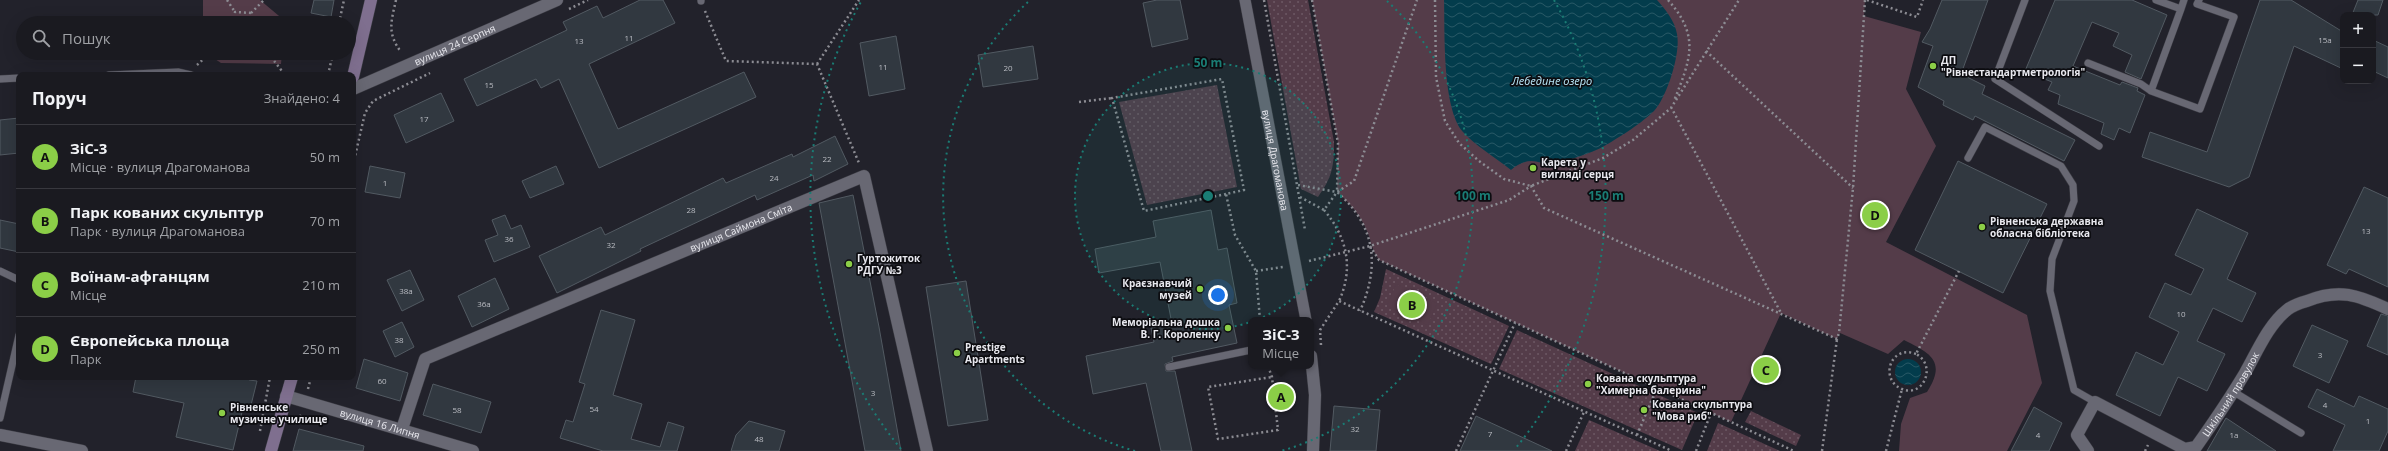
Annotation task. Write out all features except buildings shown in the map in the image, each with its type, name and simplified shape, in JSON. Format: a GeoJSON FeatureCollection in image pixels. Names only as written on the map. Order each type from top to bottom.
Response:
{"type":"FeatureCollection","features":[{"type":"Feature","properties":{"kind":"main road"},"geometry":{"type":"LineString","coordinates":[[354,72],[371,0]]}},
{"type":"Feature","properties":{"kind":"main road"},"geometry":{"type":"LineString","coordinates":[[271,451],[291,380]]}},
{"type":"Feature","properties":{"kind":"street","name":"вулиця 24 Серпня"},"geometry":{"type":"LineString","coordinates":[[356,88],[407,67],[557,0]]}},
{"type":"Feature","properties":{"kind":"street","name":"вулиця Драгоманова"},"geometry":{"type":"LineString","coordinates":[[1246,0],[1305,317]]}},
{"type":"Feature","properties":{"kind":"street","name":"вулиця Саймона Сміта"},"geometry":{"type":"LineString","coordinates":[[402,429],[425,359],[864,176]]}},
{"type":"Feature","properties":{"kind":"street"},"geometry":{"type":"LineString","coordinates":[[864,176],[927,451]]}},
{"type":"Feature","properties":{"kind":"street","name":"Шкільний провулок"},"geometry":{"type":"LineString","coordinates":[[2094,402],[2185,449],[2196,447],[2234,392],[2273,327],[2288,310],[2312,298],[2341,293],[2360,296],[2388,309]]}},
{"type":"Feature","properties":{"kind":"street"},"geometry":{"type":"LineString","coordinates":[[1312,369],[1315,395],[1313,451]]}},
{"type":"Feature","properties":{"kind":"street","name":"вулиця 16 Липня"},"geometry":{"type":"LineString","coordinates":[[286,396],[473,451]]}},
{"type":"Feature","properties":{"kind":"street"},"geometry":{"type":"LineString","coordinates":[[2088,451],[2077,435],[2094,402]]}},
{"type":"Feature","properties":{"kind":"street"},"geometry":{"type":"LineString","coordinates":[[0,435],[82,451]]}},
{"type":"Feature","properties":{"kind":"lane"},"geometry":{"type":"LineString","coordinates":[[2025,0],[1995,79],[2099,146]]}},
{"type":"Feature","properties":{"kind":"lane"},"geometry":{"type":"LineString","coordinates":[[2156,0],[2181,9]]}},
{"type":"Feature","properties":{"kind":"lane"},"geometry":{"type":"LineString","coordinates":[[2151,91],[2184,0]]}},
{"type":"Feature","properties":{"kind":"lane"},"geometry":{"type":"LineString","coordinates":[[2088,63],[2141,84],[2151,91],[2200,109],[2234,17],[2198,2],[2188,0]]}},
{"type":"Feature","properties":{"kind":"lane"},"geometry":{"type":"LineString","coordinates":[[0,79],[16,78]]}},
{"type":"Feature","properties":{"kind":"lane"},"geometry":{"type":"LineString","coordinates":[[1968,158],[1985,127],[2061,166],[2073,184],[2074,201],[2052,259],[2050,291],[2074,390],[2094,402]]}},
{"type":"Feature","properties":{"kind":"lane"},"geometry":{"type":"LineString","coordinates":[[0,271],[16,279]]}},
{"type":"Feature","properties":{"kind":"lane"},"geometry":{"type":"LineString","coordinates":[[0,418],[16,348]]}},
{"type":"Feature","properties":{"kind":"lane"},"geometry":{"type":"LineString","coordinates":[[1169,367],[1248,351]]}},
{"type":"Feature","properties":{"kind":"lane"},"geometry":{"type":"LineString","coordinates":[[2234,392],[2301,433]]}},
{"type":"Feature","properties":{"kind":"path"},"geometry":{"type":"LineString","coordinates":[[227,0],[235,12],[235,16]]}},
{"type":"Feature","properties":{"kind":"path"},"geometry":{"type":"LineString","coordinates":[[235,12],[251,13],[264,0]]}},
{"type":"Feature","properties":{"kind":"path"},"geometry":{"type":"LineString","coordinates":[[341,16],[344,0]]}},
{"type":"Feature","properties":{"kind":"path"},"geometry":{"type":"LineString","coordinates":[[396,0],[390,24],[394,42],[401,52],[412,82]]}},
{"type":"Feature","properties":{"kind":"path"},"geometry":{"type":"LineString","coordinates":[[567,10],[588,0]]}},
{"type":"Feature","properties":{"kind":"path"},"geometry":{"type":"LineString","coordinates":[[817,64],[859,0]]}},
{"type":"Feature","properties":{"kind":"path"},"geometry":{"type":"LineString","coordinates":[[1264,0],[1300,197],[1324,210],[1335,223],[1346,252],[1347,275],[1339,301],[1320,330],[1321,346]]}},
{"type":"Feature","properties":{"kind":"path"},"geometry":{"type":"LineString","coordinates":[[1312,0],[1338,143],[1337,192]]}},
{"type":"Feature","properties":{"kind":"path"},"geometry":{"type":"LineString","coordinates":[[1324,210],[1337,192],[1354,180],[1418,0]]}},
{"type":"Feature","properties":{"kind":"path"},"geometry":{"type":"LineString","coordinates":[[1435,0],[1436,77],[1445,121],[1459,144],[1479,161],[1504,179],[1531,186],[1544,208],[1781,313],[1836,339]]}},
{"type":"Feature","properties":{"kind":"path"},"geometry":{"type":"LineString","coordinates":[[1668,0],[1686,27],[1691,43],[1686,71],[1671,108]]}},
{"type":"Feature","properties":{"kind":"path"},"geometry":{"type":"LineString","coordinates":[[1310,261],[1370,246],[1509,200],[1531,186],[1603,158],[1633,140],[1671,108],[1740,0]]}},
{"type":"Feature","properties":{"kind":"path"},"geometry":{"type":"LineString","coordinates":[[1822,451],[1836,339],[1839,333],[1853,188],[1866,0],[1917,17],[1923,0]]}},
{"type":"Feature","properties":{"kind":"path"},"geometry":{"type":"LineString","coordinates":[[701,1],[726,61],[817,64]]}},
{"type":"Feature","properties":{"kind":"path"},"geometry":{"type":"LineString","coordinates":[[1706,51],[1853,188]]}},
{"type":"Feature","properties":{"kind":"path"},"geometry":{"type":"LineString","coordinates":[[273,60],[283,72]]}},
{"type":"Feature","properties":{"kind":"path"},"geometry":{"type":"LineString","coordinates":[[329,72],[331,60]]}},
{"type":"Feature","properties":{"kind":"path"},"geometry":{"type":"LineString","coordinates":[[817,64],[864,176]]}},
{"type":"Feature","properties":{"kind":"path"},"geometry":{"type":"LineString","coordinates":[[356,152],[365,112],[373,101],[433,72]]}},
{"type":"Feature","properties":{"kind":"path"},"geometry":{"type":"LineString","coordinates":[[1079,102],[1112,98],[1222,79],[1244,190],[1144,211],[1112,98]]}},
{"type":"Feature","properties":{"kind":"path"},"geometry":{"type":"LineString","coordinates":[[1671,108],[1781,313]]}},
{"type":"Feature","properties":{"kind":"path"},"geometry":{"type":"LineString","coordinates":[[1298,185],[1337,192],[1349,202],[1361,218],[1368,232],[1372,271],[1368,292],[1360,311]]}},
{"type":"Feature","properties":{"kind":"path"},"geometry":{"type":"LineString","coordinates":[[1226,194],[1235,235],[1256,271],[1260,317]]}},
{"type":"Feature","properties":{"kind":"path"},"geometry":{"type":"LineString","coordinates":[[1370,246],[1379,260],[1794,451]]}},
{"type":"Feature","properties":{"kind":"path"},"geometry":{"type":"LineString","coordinates":[[1256,271],[1296,264]]}},
{"type":"Feature","properties":{"kind":"path"},"geometry":{"type":"LineString","coordinates":[[1916,354],[1959,271]]}},
{"type":"Feature","properties":{"kind":"path"},"geometry":{"type":"LineString","coordinates":[[1339,301],[1672,451]]}},
{"type":"Feature","properties":{"kind":"path"},"geometry":{"type":"LineString","coordinates":[[1456,451],[1515,323]]}},
{"type":"Feature","properties":{"kind":"path"},"geometry":{"type":"LineString","coordinates":[[1903,352],[1916,354],[1926,362],[1928,372],[1926,380],[1920,387],[1912,391],[1902,389],[1893,383],[1889,375],[1891,365],[1896,356],[1903,352]]}},
{"type":"Feature","properties":{"kind":"path"},"geometry":{"type":"LineString","coordinates":[[1269,369],[1272,377],[1278,430],[1218,439],[1208,387],[1272,377]]}},
{"type":"Feature","properties":{"kind":"path"},"geometry":{"type":"LineString","coordinates":[[259,436],[269,380]]}},
{"type":"Feature","properties":{"kind":"path"},"geometry":{"type":"LineString","coordinates":[[1636,435],[1657,388]]}},
{"type":"Feature","properties":{"kind":"path"},"geometry":{"type":"LineString","coordinates":[[1886,451],[1902,389]]}},
{"type":"Feature","properties":{"kind":"path"},"geometry":{"type":"LineString","coordinates":[[1566,451],[1584,412]]}},
{"type":"Feature","properties":{"kind":"path"},"geometry":{"type":"LineString","coordinates":[[1696,451],[1711,413]]}},
{"type":"Feature","properties":{"kind":"shaded area"},"geometry":{"type":"Polygon","coordinates":[[[203,0],[260,0],[279,16],[203,16],[203,0]]]}},
{"type":"Feature","properties":{"kind":"shaded area"},"geometry":{"type":"Polygon","coordinates":[[[1267,0],[1308,0],[1334,142],[1333,166],[1329,178],[1318,197],[1301,189],[1267,0]]]}},
{"type":"Feature","properties":{"kind":"shaded area"},"geometry":{"type":"Polygon","coordinates":[[[1312,0],[1865,0],[1864,16],[1921,32],[1906,89],[1936,146],[1886,242],[2027,315],[2042,383],[2007,451],[1899,451],[1901,424],[1910,398],[1927,392],[1936,373],[1933,359],[1921,349],[1904,340],[1888,354],[1840,333],[1837,339],[1781,313],[1731,422],[1379,260],[1374,252],[1362,220],[1351,205],[1337,192],[1338,143],[1312,0]]]}},
{"type":"Feature","properties":{"kind":"shaded area"},"geometry":{"type":"Polygon","coordinates":[[[216,60],[281,60],[281,64],[221,63],[216,60]]]}},
{"type":"Feature","properties":{"kind":"shaded area"},"geometry":{"type":"Polygon","coordinates":[[[1217,85],[1237,187],[1147,205],[1119,102],[1217,85]]]}},
{"type":"Feature","properties":{"kind":"shaded area"},"geometry":{"type":"Polygon","coordinates":[[[1386,269],[1509,326],[1491,364],[1374,312],[1380,298],[1386,269]]]}},
{"type":"Feature","properties":{"kind":"shaded area"},"geometry":{"type":"Polygon","coordinates":[[[1396,284],[1437,303],[1428,325],[1387,306],[1396,284]]]}},
{"type":"Feature","properties":{"kind":"shaded area"},"geometry":{"type":"Polygon","coordinates":[[[1517,330],[1698,413],[1682,450],[1499,369],[1517,330]]]}},
{"type":"Feature","properties":{"kind":"shaded area"},"geometry":{"type":"Polygon","coordinates":[[[1751,411],[1801,435],[1796,446],[1745,422],[1751,411]]]}},
{"type":"Feature","properties":{"kind":"shaded area"},"geometry":{"type":"Polygon","coordinates":[[[1589,420],[1660,451],[1575,451],[1589,420]]]}},
{"type":"Feature","properties":{"kind":"shaded area"},"geometry":{"type":"Polygon","coordinates":[[[1718,423],[1780,451],[1707,451],[1718,423]]]}},
{"type":"Feature","properties":{"kind":"water","name":"Лебедине озеро"},"geometry":{"type":"Polygon","coordinates":[[[1444,0],[1657,0],[1672,20],[1676,29],[1678,42],[1675,63],[1664,96],[1654,111],[1624,134],[1599,149],[1550,168],[1535,161],[1530,161],[1520,164],[1511,170],[1468,137],[1456,121],[1451,106],[1446,69],[1444,0]]]}},
{"type":"Feature","properties":{"kind":"water"},"geometry":{"type":"Polygon","coordinates":[[[1908,359],[1917,363],[1921,372],[1917,381],[1908,385],[1899,381],[1895,372],[1899,363],[1908,359]]]}},
{"type":"Feature","properties":{"kind":"place","name":"ДП \"Рівнестандартметрологія\""},"geometry":{"type":"Point","coordinates":[1933,66]}},
{"type":"Feature","properties":{"kind":"place","name":"Карета у вигляді серця"},"geometry":{"type":"Point","coordinates":[1533,168]}},
{"type":"Feature","properties":{"kind":"place","name":"Європейська площа"},"geometry":{"type":"Point","coordinates":[1875,215]}},
{"type":"Feature","properties":{"kind":"place","name":"Рівненська державна обласна бібліотека"},"geometry":{"type":"Point","coordinates":[1982,227]}},
{"type":"Feature","properties":{"kind":"place","name":"Гуртожиток РДГУ №3"},"geometry":{"type":"Point","coordinates":[849,264]}},
{"type":"Feature","properties":{"kind":"place","name":"Краєзнавчий музей"},"geometry":{"type":"Point","coordinates":[1200,289]}},
{"type":"Feature","properties":{"kind":"place","name":"Парк кованих скульптур"},"geometry":{"type":"Point","coordinates":[1412,305]}},
{"type":"Feature","properties":{"kind":"place","name":"Меморіальна дошка В. Г. Короленку"},"geometry":{"type":"Point","coordinates":[1228,328]}},
{"type":"Feature","properties":{"kind":"place","name":"Prestige Apartments"},"geometry":{"type":"Point","coordinates":[957,353]}},
{"type":"Feature","properties":{"kind":"place","name":"Воїнам-афганцям"},"geometry":{"type":"Point","coordinates":[1766,370]}},
{"type":"Feature","properties":{"kind":"place","name":"Кована скульптура \"Химерна балерина\""},"geometry":{"type":"Point","coordinates":[1588,384]}},
{"type":"Feature","properties":{"kind":"place","name":"ЗіС-3"},"geometry":{"type":"Point","coordinates":[1281,397]}},
{"type":"Feature","properties":{"kind":"place","name":"Кована скульптура \"Мова риб\""},"geometry":{"type":"Point","coordinates":[1644,410]}},
{"type":"Feature","properties":{"kind":"place","name":"Рівненське музичне училище"},"geometry":{"type":"Point","coordinates":[222,413]}}]}
